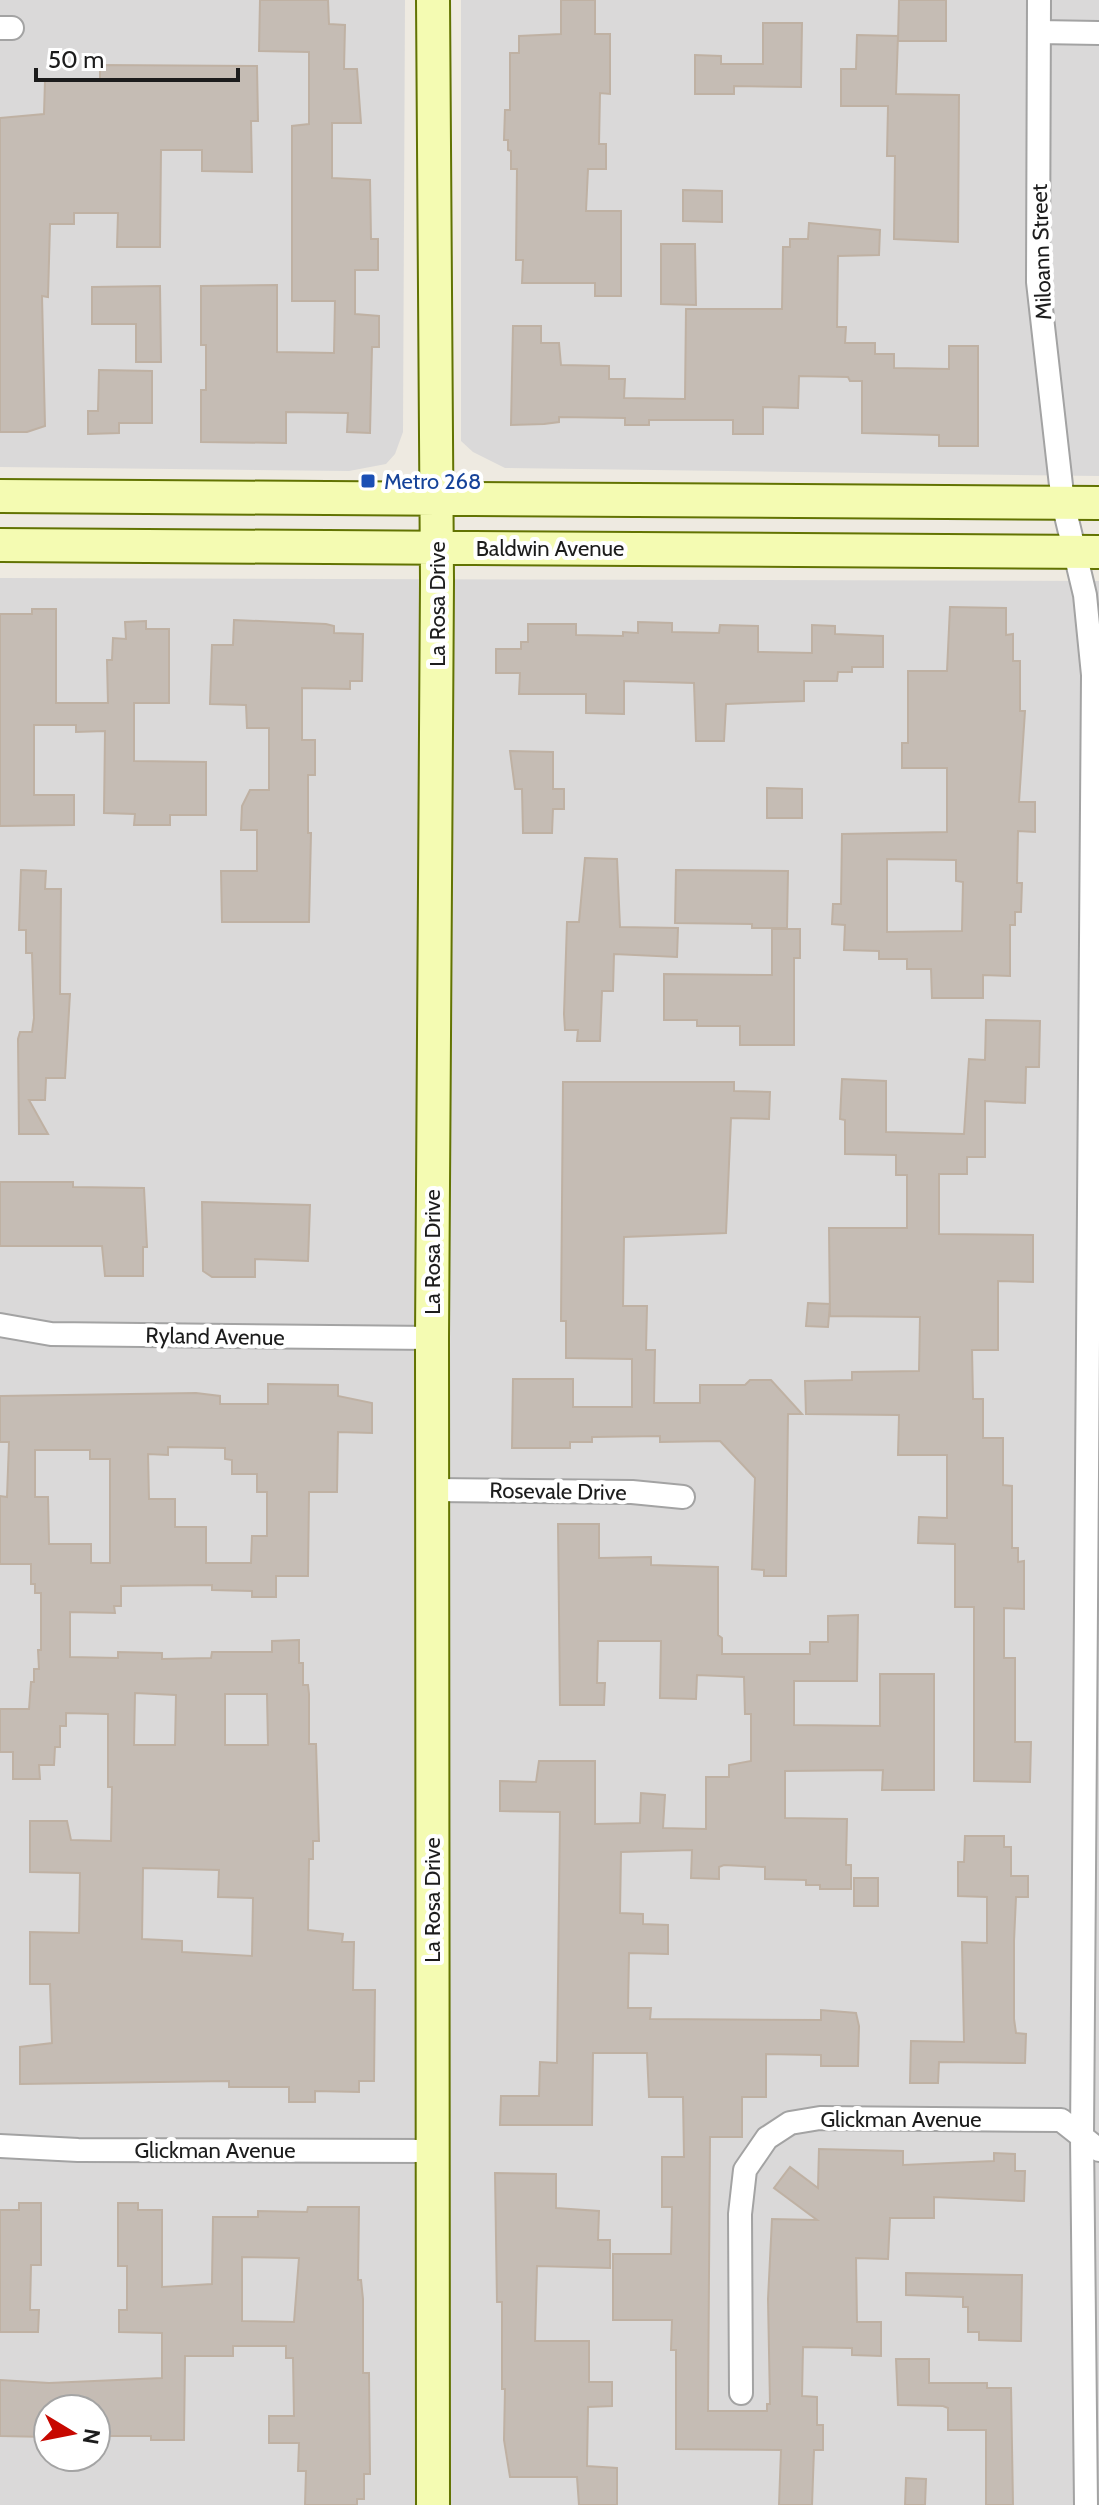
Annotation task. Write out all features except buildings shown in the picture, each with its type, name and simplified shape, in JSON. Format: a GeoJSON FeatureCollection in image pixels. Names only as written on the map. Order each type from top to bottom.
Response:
{"type":"FeatureCollection","features":[{"type":"Feature","properties":{"kind":"street","name":"La Rosa Drive"},"geometry":{"type":"LineString","coordinates":[[433,0],[437,548],[432,1338],[433,2505]]}},
{"type":"Feature","properties":{"kind":"street","name":"Miloann Street"},"geometry":{"type":"LineString","coordinates":[[1039,0],[1038,282],[1063,503],[1086,552],[1085,595],[1093,675],[1092,1874],[1086,2505]]}},
{"type":"Feature","properties":{"kind":"street"},"geometry":{"type":"LineString","coordinates":[[1039,32],[1099,33]]}},
{"type":"Feature","properties":{"kind":"street"},"geometry":{"type":"LineString","coordinates":[[0,496],[1099,503]]}},
{"type":"Feature","properties":{"kind":"street","name":"Baldwin Avenue"},"geometry":{"type":"LineString","coordinates":[[0,545],[1086,552]]}},
{"type":"Feature","properties":{"kind":"street","name":"Ryland Avenue"},"geometry":{"type":"LineString","coordinates":[[0,1325],[51,1334],[432,1338]]}},
{"type":"Feature","properties":{"kind":"street","name":"Rosevale Drive"},"geometry":{"type":"LineString","coordinates":[[433,1490],[632,1492],[683,1497]]}},
{"type":"Feature","properties":{"kind":"street","name":"Glickman Avenue"},"geometry":{"type":"LineString","coordinates":[[741,2393],[740,2214],[745,2170],[767,2138],[790,2123],[820,2118],[1061,2120],[1090,2144]]}},
{"type":"Feature","properties":{"kind":"street","name":"Glickman Avenue"},"geometry":{"type":"LineString","coordinates":[[0,2146],[78,2150],[431,2151]]}},
{"type":"Feature","properties":{"kind":"shaded area"},"geometry":{"type":"Polygon","coordinates":[[[0,0],[405,0],[403,432],[395,454],[386,464],[349,471],[0,467],[0,0]]]}},
{"type":"Feature","properties":{"kind":"shaded area"},"geometry":{"type":"Polygon","coordinates":[[[461,0],[1099,0],[1099,476],[505,468],[473,452],[461,441],[461,0]]]}},
{"type":"Feature","properties":{"kind":"shaded area"},"geometry":{"type":"Polygon","coordinates":[[[0,578],[1099,581],[1099,2505],[0,2505],[0,578]]]}},
{"type":"Feature","properties":{"kind":"place","name":"Metro 268"},"geometry":{"type":"Point","coordinates":[368,481]}}]}
